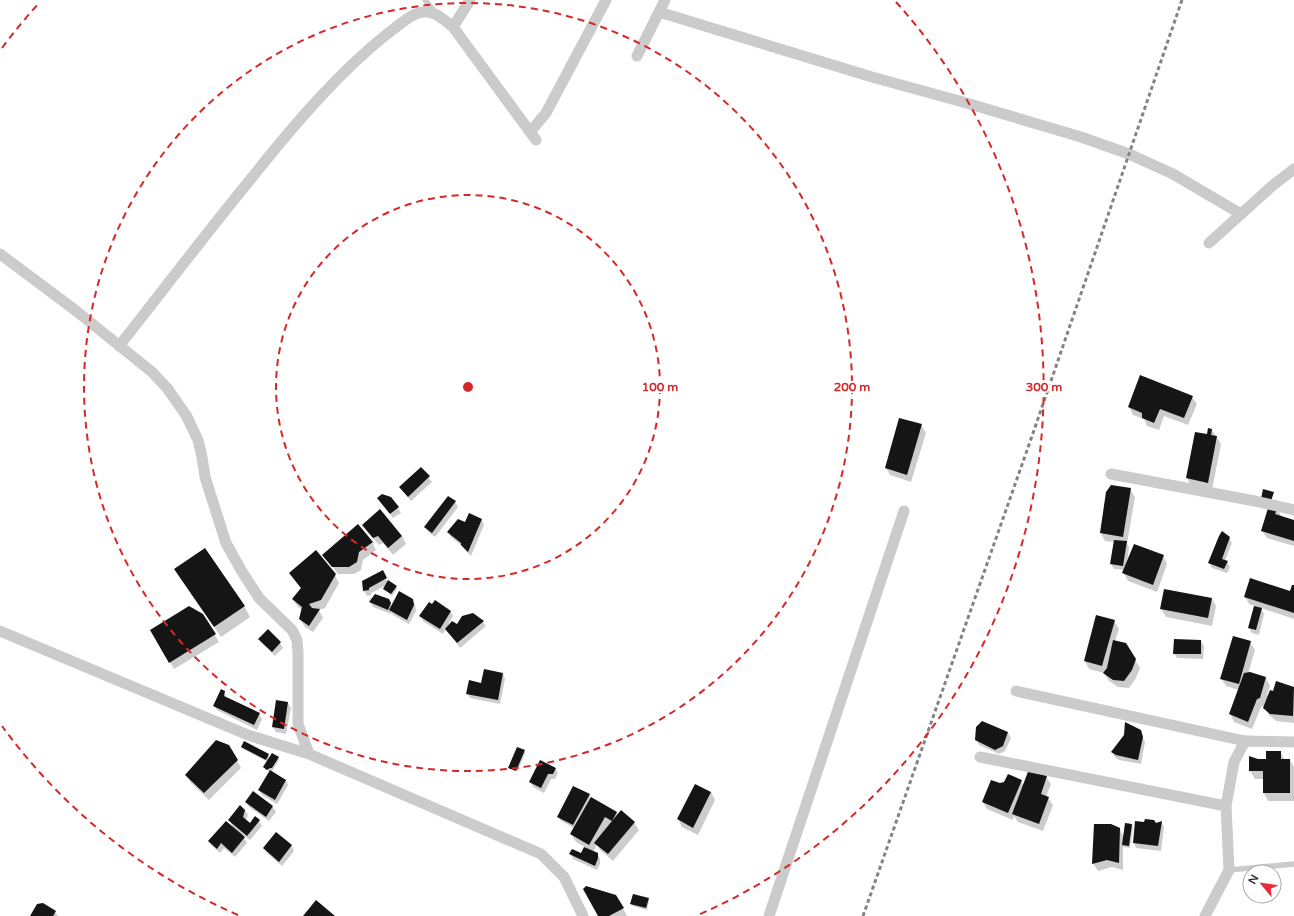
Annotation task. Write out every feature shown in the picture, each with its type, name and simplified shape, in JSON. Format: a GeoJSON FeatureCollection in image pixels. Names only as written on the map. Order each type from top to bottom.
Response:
{"type":"FeatureCollection","features":[{"type":"Feature","properties":{"kind":"street"},"geometry":{"type":"LineString","coordinates":[[453,27],[470,0]]}},
{"type":"Feature","properties":{"kind":"street"},"geometry":{"type":"LineString","coordinates":[[119,346],[247,184],[316,102],[371,47],[402,23],[419,12],[436,13],[453,27],[533,136],[606,0]]}},
{"type":"Feature","properties":{"kind":"street"},"geometry":{"type":"LineString","coordinates":[[637,56],[665,0]]}},
{"type":"Feature","properties":{"kind":"street"},"geometry":{"type":"LineString","coordinates":[[659,12],[872,77],[1081,137],[1129,154],[1173,174],[1241,214]]}},
{"type":"Feature","properties":{"kind":"street"},"geometry":{"type":"LineString","coordinates":[[1209,243],[1272,186],[1294,169]]}},
{"type":"Feature","properties":{"kind":"street"},"geometry":{"type":"LineString","coordinates":[[0,254],[75,310],[152,372],[167,388],[186,415],[198,440],[205,477],[226,543],[259,598],[292,630],[297,640],[298,724],[309,754]]}},
{"type":"Feature","properties":{"kind":"street"},"geometry":{"type":"LineString","coordinates":[[1111,474],[1255,501],[1294,510]]}},
{"type":"Feature","properties":{"kind":"street"},"geometry":{"type":"LineString","coordinates":[[769,916],[904,510]]}},
{"type":"Feature","properties":{"kind":"street"},"geometry":{"type":"LineString","coordinates":[[0,631],[248,735],[309,754],[541,854],[564,877],[583,916]]}},
{"type":"Feature","properties":{"kind":"street"},"geometry":{"type":"LineString","coordinates":[[1016,692],[1245,741],[1294,742]]}},
{"type":"Feature","properties":{"kind":"street"},"geometry":{"type":"LineString","coordinates":[[1205,916],[1229,870],[1226,806],[1234,762],[1245,741]]}},
{"type":"Feature","properties":{"kind":"street"},"geometry":{"type":"LineString","coordinates":[[980,757],[1226,806]]}},
{"type":"Feature","properties":{"kind":"lane"},"geometry":{"type":"LineString","coordinates":[[425,0],[436,13]]}},
{"type":"Feature","properties":{"kind":"lane"},"geometry":{"type":"LineString","coordinates":[[1229,870],[1294,864]]}},
{"type":"Feature","properties":{"kind":"building"},"geometry":{"type":"Polygon","coordinates":[[[1140,375],[1193,396],[1184,418],[1160,409],[1154,423],[1142,418],[1142,413],[1128,407],[1140,375]]]}},
{"type":"Feature","properties":{"kind":"building"},"geometry":{"type":"Polygon","coordinates":[[[899,418],[922,424],[907,475],[885,468],[899,418]]]}},
{"type":"Feature","properties":{"kind":"building"},"geometry":{"type":"Polygon","coordinates":[[[1208,428],[1212,429],[1211,435],[1217,436],[1208,483],[1186,478],[1195,432],[1207,434],[1208,428]]]}},
{"type":"Feature","properties":{"kind":"building"},"geometry":{"type":"Polygon","coordinates":[[[421,467],[430,476],[408,497],[399,487],[421,467]]]}},
{"type":"Feature","properties":{"kind":"building"},"geometry":{"type":"Polygon","coordinates":[[[1111,485],[1131,488],[1123,537],[1100,533],[1106,492],[1111,485]]]}},
{"type":"Feature","properties":{"kind":"building"},"geometry":{"type":"Polygon","coordinates":[[[1263,489],[1274,492],[1271,501],[1261,499],[1263,489]]]}},
{"type":"Feature","properties":{"kind":"building"},"geometry":{"type":"Polygon","coordinates":[[[382,494],[391,497],[399,507],[390,514],[377,498],[382,494]]]}},
{"type":"Feature","properties":{"kind":"building"},"geometry":{"type":"Polygon","coordinates":[[[448,496],[456,501],[432,533],[424,527],[448,496]]]}},
{"type":"Feature","properties":{"kind":"building"},"geometry":{"type":"Polygon","coordinates":[[[1269,505],[1278,507],[1275,514],[1294,520],[1294,541],[1261,531],[1269,505]]]}},
{"type":"Feature","properties":{"kind":"building"},"geometry":{"type":"Polygon","coordinates":[[[380,509],[402,536],[388,548],[378,536],[373,538],[362,525],[380,509]]]}},
{"type":"Feature","properties":{"kind":"building"},"geometry":{"type":"Polygon","coordinates":[[[469,513],[482,519],[468,552],[461,545],[461,543],[447,532],[458,519],[465,522],[469,513]]]}},
{"type":"Feature","properties":{"kind":"building"},"geometry":{"type":"Polygon","coordinates":[[[358,524],[373,542],[359,552],[357,562],[349,567],[332,567],[322,555],[358,524]]]}},
{"type":"Feature","properties":{"kind":"building"},"geometry":{"type":"Polygon","coordinates":[[[1222,531],[1230,537],[1222,559],[1228,561],[1224,569],[1208,563],[1222,531]]]}},
{"type":"Feature","properties":{"kind":"building"},"geometry":{"type":"Polygon","coordinates":[[[1114,540],[1127,541],[1123,566],[1110,564],[1114,540]]]}},
{"type":"Feature","properties":{"kind":"building"},"geometry":{"type":"Polygon","coordinates":[[[1134,544],[1164,555],[1153,585],[1122,573],[1134,544]]]}},
{"type":"Feature","properties":{"kind":"building"},"geometry":{"type":"Polygon","coordinates":[[[205,548],[245,606],[214,627],[174,569],[205,548]]]}},
{"type":"Feature","properties":{"kind":"building"},"geometry":{"type":"Polygon","coordinates":[[[316,550],[336,574],[321,600],[309,604],[312,608],[320,609],[309,626],[299,619],[302,607],[292,599],[301,588],[289,573],[316,550]]]}},
{"type":"Feature","properties":{"kind":"building"},"geometry":{"type":"Polygon","coordinates":[[[383,570],[387,578],[369,588],[369,590],[363,591],[362,581],[383,570]]]}},
{"type":"Feature","properties":{"kind":"building"},"geometry":{"type":"Polygon","coordinates":[[[1250,578],[1290,591],[1292,585],[1294,585],[1294,613],[1244,597],[1250,578]]]}},
{"type":"Feature","properties":{"kind":"building"},"geometry":{"type":"Polygon","coordinates":[[[388,580],[397,586],[391,594],[383,589],[388,580]]]}},
{"type":"Feature","properties":{"kind":"building"},"geometry":{"type":"Polygon","coordinates":[[[1164,589],[1212,598],[1208,618],[1160,609],[1164,589]]]}},
{"type":"Feature","properties":{"kind":"building"},"geometry":{"type":"Polygon","coordinates":[[[399,591],[413,599],[414,605],[407,620],[389,610],[399,591]]]}},
{"type":"Feature","properties":{"kind":"building"},"geometry":{"type":"Polygon","coordinates":[[[375,594],[389,599],[391,603],[388,610],[369,602],[375,594]]]}},
{"type":"Feature","properties":{"kind":"building"},"geometry":{"type":"Polygon","coordinates":[[[435,600],[451,611],[440,629],[419,616],[429,602],[432,604],[435,600]]]}},
{"type":"Feature","properties":{"kind":"building"},"geometry":{"type":"Polygon","coordinates":[[[189,606],[203,614],[216,634],[169,663],[150,630],[189,606]]]}},
{"type":"Feature","properties":{"kind":"building"},"geometry":{"type":"Polygon","coordinates":[[[1254,606],[1262,608],[1256,630],[1248,628],[1254,606]]]}},
{"type":"Feature","properties":{"kind":"building"},"geometry":{"type":"Polygon","coordinates":[[[473,613],[484,621],[457,643],[445,629],[452,621],[457,624],[462,616],[473,613]]]}},
{"type":"Feature","properties":{"kind":"building"},"geometry":{"type":"Polygon","coordinates":[[[1096,615],[1115,620],[1102,666],[1084,661],[1096,615]]]}},
{"type":"Feature","properties":{"kind":"building"},"geometry":{"type":"Polygon","coordinates":[[[268,629],[281,642],[272,652],[258,639],[268,629]]]}},
{"type":"Feature","properties":{"kind":"building"},"geometry":{"type":"Polygon","coordinates":[[[1233,636],[1251,641],[1239,684],[1220,679],[1233,636]]]}},
{"type":"Feature","properties":{"kind":"building"},"geometry":{"type":"Polygon","coordinates":[[[1174,639],[1201,640],[1201,654],[1173,654],[1174,639]]]}},
{"type":"Feature","properties":{"kind":"building"},"geometry":{"type":"Polygon","coordinates":[[[1113,640],[1126,643],[1136,659],[1132,670],[1124,681],[1113,680],[1103,673],[1107,668],[1113,640]]]}},
{"type":"Feature","properties":{"kind":"building"},"geometry":{"type":"Polygon","coordinates":[[[484,669],[503,673],[498,700],[466,694],[469,680],[481,683],[484,669]]]}},
{"type":"Feature","properties":{"kind":"building"},"geometry":{"type":"Polygon","coordinates":[[[1250,672],[1266,677],[1260,698],[1257,699],[1248,722],[1229,714],[1244,673],[1250,672]]]}},
{"type":"Feature","properties":{"kind":"building"},"geometry":{"type":"Polygon","coordinates":[[[1276,681],[1294,687],[1293,716],[1270,714],[1263,708],[1270,690],[1273,691],[1276,681]]]}},
{"type":"Feature","properties":{"kind":"building"},"geometry":{"type":"Polygon","coordinates":[[[221,689],[225,691],[224,696],[260,713],[254,725],[213,706],[221,689]]]}},
{"type":"Feature","properties":{"kind":"building"},"geometry":{"type":"Polygon","coordinates":[[[276,700],[288,702],[284,729],[272,727],[276,700]]]}},
{"type":"Feature","properties":{"kind":"building"},"geometry":{"type":"Polygon","coordinates":[[[982,721],[1008,732],[1003,746],[995,750],[975,740],[976,727],[982,721]]]}},
{"type":"Feature","properties":{"kind":"building"},"geometry":{"type":"Polygon","coordinates":[[[1125,722],[1141,730],[1143,737],[1138,760],[1116,755],[1111,752],[1124,735],[1125,722]]]}},
{"type":"Feature","properties":{"kind":"building"},"geometry":{"type":"Polygon","coordinates":[[[216,740],[229,745],[238,760],[204,793],[185,775],[216,740]]]}},
{"type":"Feature","properties":{"kind":"building"},"geometry":{"type":"Polygon","coordinates":[[[244,741],[269,754],[266,760],[241,747],[244,741]]]}},
{"type":"Feature","properties":{"kind":"building"},"geometry":{"type":"Polygon","coordinates":[[[517,747],[525,750],[516,771],[508,768],[517,747]]]}},
{"type":"Feature","properties":{"kind":"building"},"geometry":{"type":"Polygon","coordinates":[[[1266,751],[1281,751],[1281,759],[1290,759],[1290,793],[1263,793],[1263,771],[1249,771],[1249,756],[1258,759],[1266,759],[1266,751]]]}},
{"type":"Feature","properties":{"kind":"building"},"geometry":{"type":"Polygon","coordinates":[[[272,753],[279,757],[272,768],[267,770],[263,767],[272,753]]]}},
{"type":"Feature","properties":{"kind":"building"},"geometry":{"type":"Polygon","coordinates":[[[540,760],[556,768],[553,774],[548,774],[541,788],[529,782],[540,760]]]}},
{"type":"Feature","properties":{"kind":"building"},"geometry":{"type":"Polygon","coordinates":[[[1029,769],[1047,776],[1041,794],[1049,797],[1039,824],[1012,814],[1029,769]]]}},
{"type":"Feature","properties":{"kind":"building"},"geometry":{"type":"Polygon","coordinates":[[[270,770],[286,780],[275,800],[258,790],[270,770]]]}},
{"type":"Feature","properties":{"kind":"building"},"geometry":{"type":"Polygon","coordinates":[[[1008,774],[1022,780],[1008,813],[982,802],[991,780],[1000,783],[1004,782],[1008,774]]]}},
{"type":"Feature","properties":{"kind":"building"},"geometry":{"type":"Polygon","coordinates":[[[695,784],[711,792],[693,828],[677,819],[695,784]]]}},
{"type":"Feature","properties":{"kind":"building"},"geometry":{"type":"Polygon","coordinates":[[[573,786],[590,794],[573,825],[557,817],[573,786]]]}},
{"type":"Feature","properties":{"kind":"building"},"geometry":{"type":"Polygon","coordinates":[[[253,791],[273,806],[266,817],[245,802],[253,791]]]}},
{"type":"Feature","properties":{"kind":"building"},"geometry":{"type":"Polygon","coordinates":[[[591,797],[617,812],[612,821],[605,817],[589,845],[570,834],[591,797]]]}},
{"type":"Feature","properties":{"kind":"building"},"geometry":{"type":"Polygon","coordinates":[[[240,805],[245,810],[243,817],[250,823],[255,816],[260,820],[247,836],[228,820],[240,805]]]}},
{"type":"Feature","properties":{"kind":"building"},"geometry":{"type":"Polygon","coordinates":[[[621,810],[635,822],[608,854],[594,843],[621,810]]]}},
{"type":"Feature","properties":{"kind":"building"},"geometry":{"type":"Polygon","coordinates":[[[1145,819],[1154,820],[1156,823],[1162,821],[1158,846],[1133,843],[1135,821],[1144,822],[1145,819]]]}},
{"type":"Feature","properties":{"kind":"building"},"geometry":{"type":"Polygon","coordinates":[[[226,821],[245,837],[232,853],[221,843],[217,849],[208,841],[226,821]]]}},
{"type":"Feature","properties":{"kind":"building"},"geometry":{"type":"Polygon","coordinates":[[[1125,823],[1132,824],[1129,846],[1122,845],[1125,823]]]}},
{"type":"Feature","properties":{"kind":"building"},"geometry":{"type":"Polygon","coordinates":[[[1094,824],[1111,824],[1120,828],[1119,863],[1107,860],[1092,864],[1094,824]]]}},
{"type":"Feature","properties":{"kind":"building"},"geometry":{"type":"Polygon","coordinates":[[[276,832],[292,845],[279,862],[263,848],[276,832]]]}},
{"type":"Feature","properties":{"kind":"building"},"geometry":{"type":"Polygon","coordinates":[[[584,847],[598,853],[595,866],[569,854],[572,849],[581,853],[584,847]]]}},
{"type":"Feature","properties":{"kind":"building"},"geometry":{"type":"Polygon","coordinates":[[[586,886],[616,895],[624,908],[609,916],[598,916],[583,889],[586,886]]]}},
{"type":"Feature","properties":{"kind":"building"},"geometry":{"type":"Polygon","coordinates":[[[633,894],[649,898],[646,908],[630,904],[633,894]]]}},
{"type":"Feature","properties":{"kind":"building"},"geometry":{"type":"Polygon","coordinates":[[[316,900],[335,916],[303,916],[316,900]]]}},
{"type":"Feature","properties":{"kind":"building"},"geometry":{"type":"Polygon","coordinates":[[[43,903],[56,911],[53,916],[30,916],[37,904],[43,903]]]}},
{"type":"Feature","properties":{"kind":"railway"},"geometry":{"type":"LineString","coordinates":[[863,916],[1031,439],[1182,0]]}}]}
